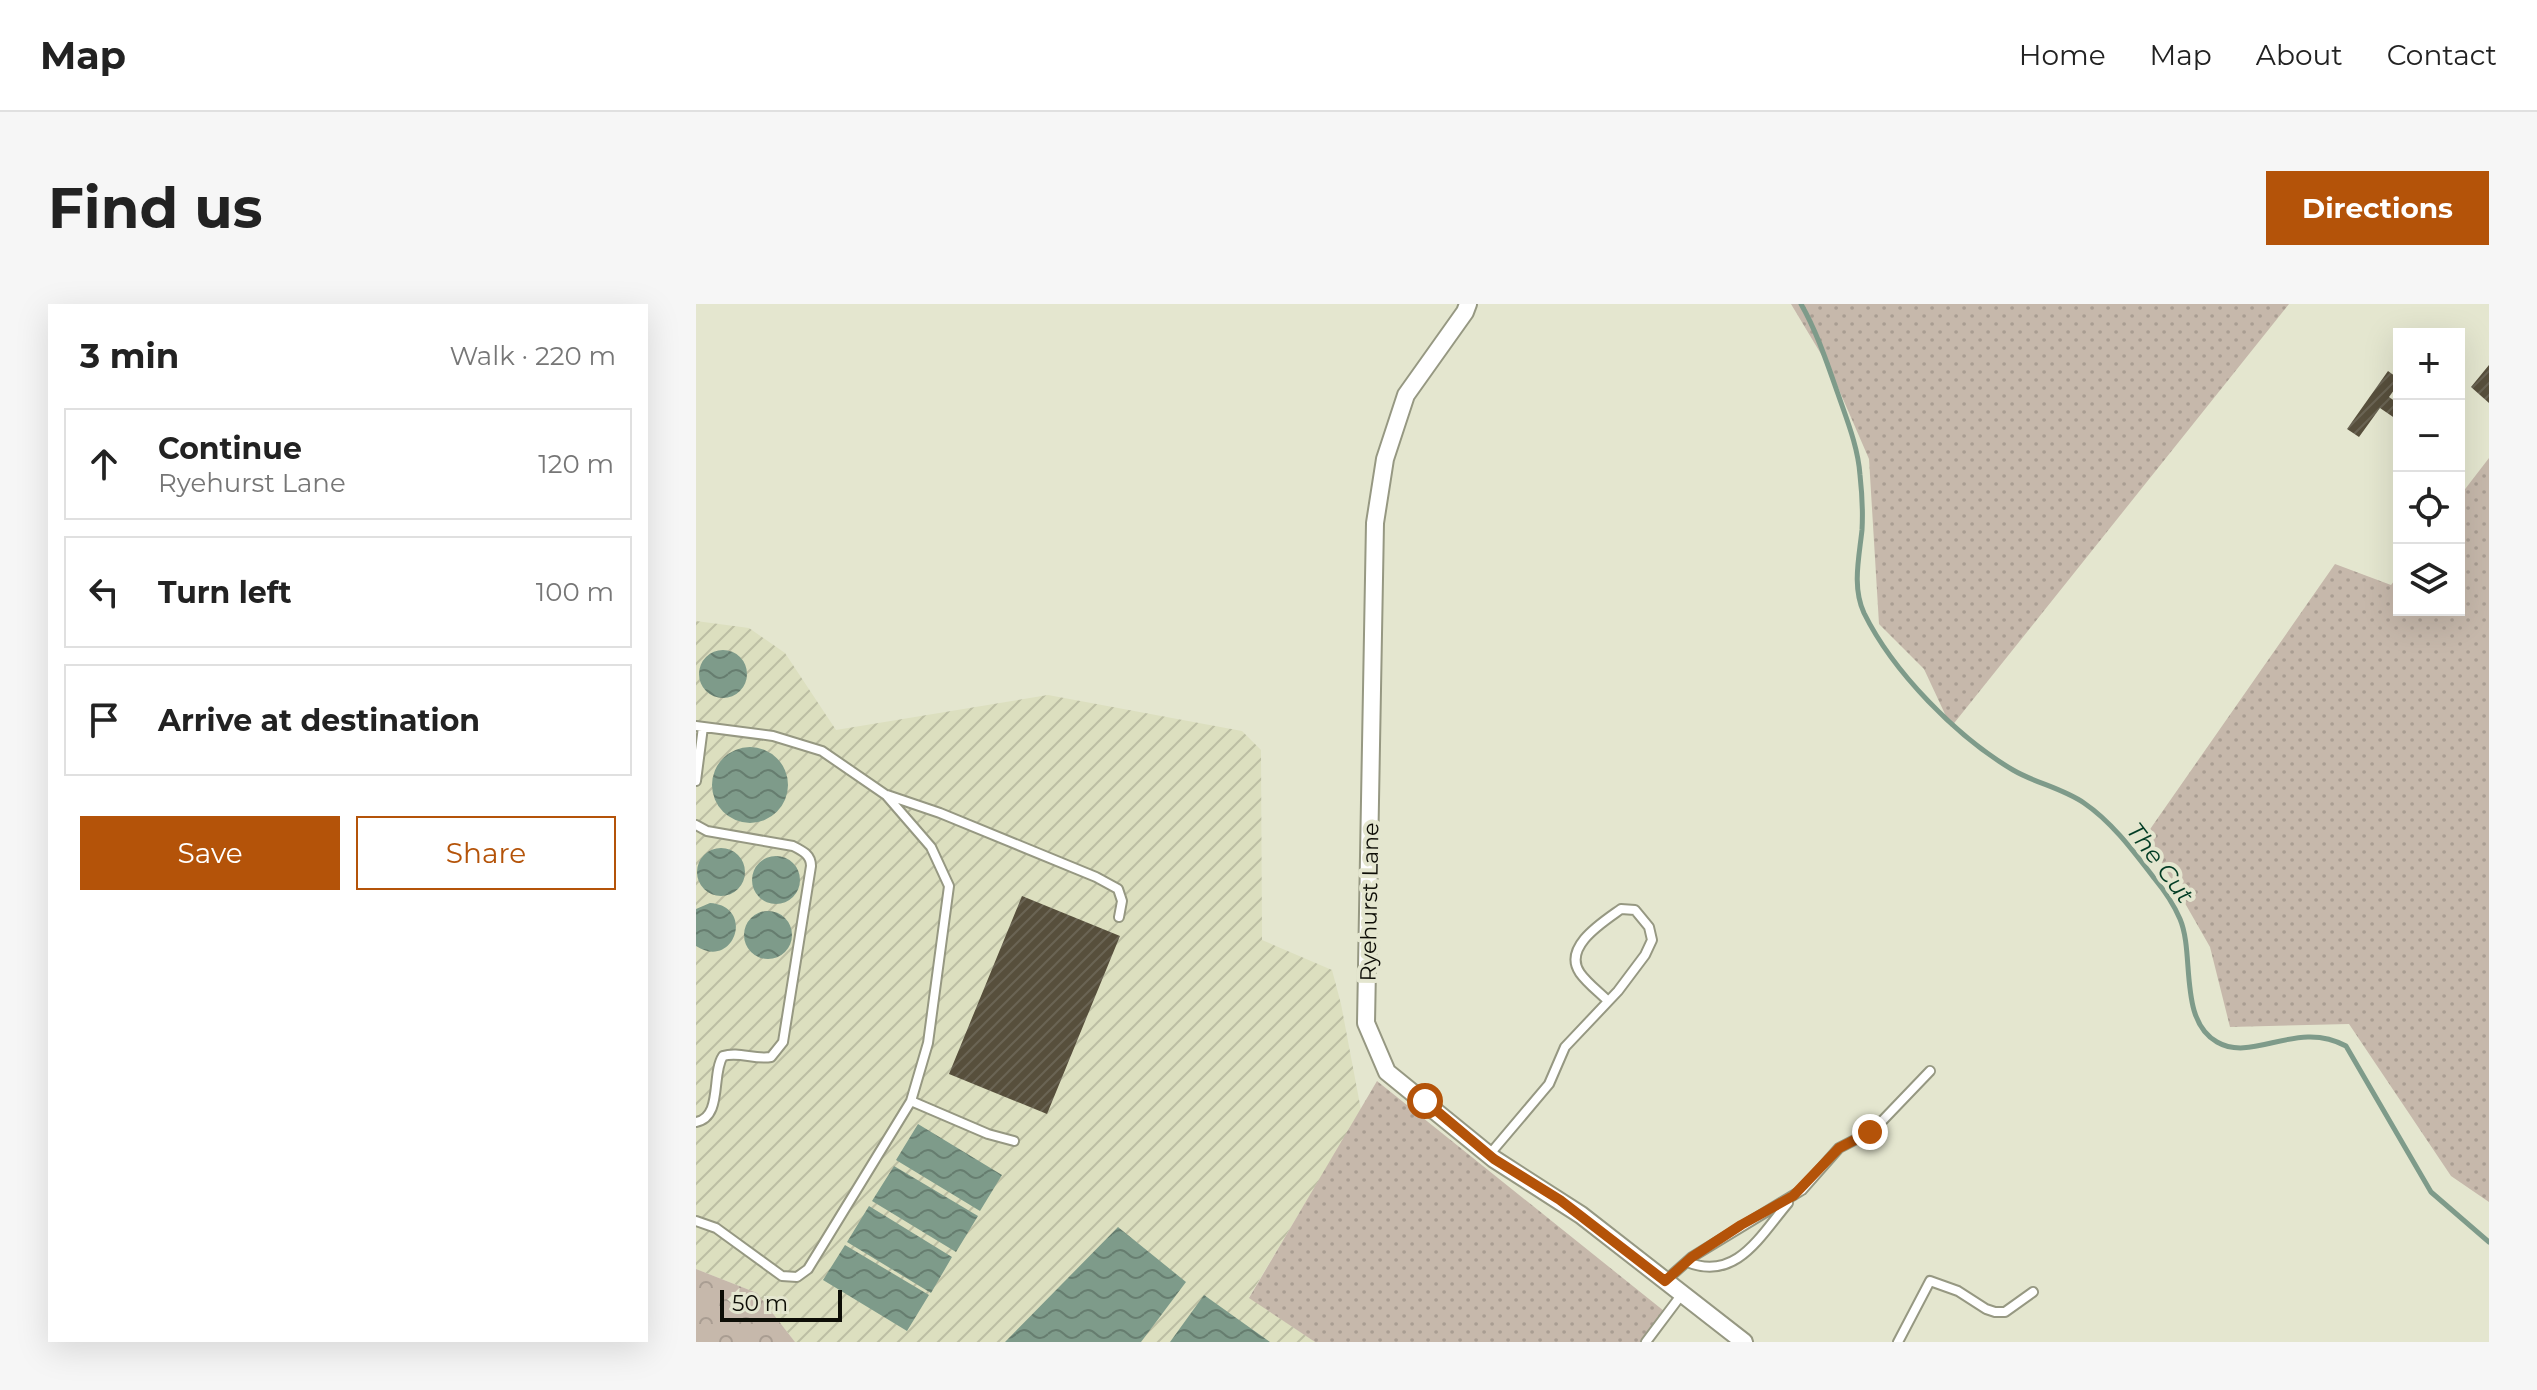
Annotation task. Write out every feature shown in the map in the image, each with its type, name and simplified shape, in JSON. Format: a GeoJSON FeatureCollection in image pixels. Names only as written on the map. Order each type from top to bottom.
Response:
{"type":"FeatureCollection","features":[{"type":"Feature","properties":{"kind":"street","name":"Ryehurst Lane"},"geometry":{"type":"LineString","coordinates":[[1468,304],[1406,395],[1385,459],[1375,523],[1366,1023],[1387,1072],[1489,1155],[1560,1200],[1744,1342]]}},
{"type":"Feature","properties":{"kind":"lane"},"geometry":{"type":"LineString","coordinates":[[696,781],[699,726],[773,736],[822,751],[886,795],[931,847],[949,886],[928,1043],[911,1101],[804,1273],[789,1278],[782,1276],[716,1228],[696,1221]]}},
{"type":"Feature","properties":{"kind":"lane"},"geometry":{"type":"LineString","coordinates":[[886,795],[940,813],[1096,877],[1118,889],[1122,901],[1119,917]]}},
{"type":"Feature","properties":{"kind":"lane"},"geometry":{"type":"LineString","coordinates":[[696,825],[707,831],[793,846],[806,853],[811,859],[811,866],[783,1042],[771,1057],[733,1053],[723,1056],[712,1111],[706,1119],[696,1122]]}},
{"type":"Feature","properties":{"kind":"lane"},"geometry":{"type":"LineString","coordinates":[[1489,1155],[1549,1084],[1565,1047],[1608,1001],[1637,968],[1652,940],[1644,920],[1635,910],[1621,909],[1586,936],[1579,946],[1576,961],[1579,972],[1608,1001]]}},
{"type":"Feature","properties":{"kind":"lane"},"geometry":{"type":"LineString","coordinates":[[1687,1262],[1709,1269],[1734,1262],[1839,1148],[1870,1132],[1930,1071]]}},
{"type":"Feature","properties":{"kind":"lane"},"geometry":{"type":"LineString","coordinates":[[911,1101],[988,1134],[1014,1141]]}},
{"type":"Feature","properties":{"kind":"lane"},"geometry":{"type":"LineString","coordinates":[[1665,1281],[1741,1225],[1793,1196]]}},
{"type":"Feature","properties":{"kind":"lane"},"geometry":{"type":"LineString","coordinates":[[1898,1342],[1930,1281],[1958,1291],[1995,1312],[2005,1312],[2033,1292]]}},
{"type":"Feature","properties":{"kind":"lane"},"geometry":{"type":"LineString","coordinates":[[1646,1342],[1682,1294]]}},
{"type":"Feature","properties":{"kind":"shaded area"},"geometry":{"type":"Polygon","coordinates":[[[696,621],[749,628],[785,653],[836,730],[1048,695],[1242,731],[1261,750],[1262,940],[1332,970],[1361,1110],[1249,1297],[1315,1342],[795,1342],[757,1293],[696,1269],[696,621]]]}},
{"type":"Feature","properties":{"kind":"green space"},"geometry":{"type":"Polygon","coordinates":[[[1791,304],[2289,304],[1951,727],[1924,669],[1879,624],[1869,459],[1830,369],[1791,304]]]}},
{"type":"Feature","properties":{"kind":"green space"},"geometry":{"type":"Polygon","coordinates":[[[2489,458],[2489,1202],[2451,1176],[2349,1024],[2230,1027],[2210,947],[2146,835],[2335,564],[2391,585],[2393,582],[2393,616],[2465,616],[2465,489],[2489,458]]]}},
{"type":"Feature","properties":{"kind":"green space"},"geometry":{"type":"Polygon","coordinates":[[[1377,1081],[1664,1311],[1643,1342],[1315,1342],[1249,1298],[1377,1081]]]}},
{"type":"Feature","properties":{"kind":"green space"},"geometry":{"type":"Polygon","coordinates":[[[696,1269],[757,1293],[795,1342],[696,1342],[696,1269]]]}},
{"type":"Feature","properties":{"kind":"water"},"geometry":{"type":"Polygon","coordinates":[[[723,650],[740,657],[747,674],[740,691],[723,698],[706,691],[699,674],[706,657],[723,650]]]}},
{"type":"Feature","properties":{"kind":"water"},"geometry":{"type":"Polygon","coordinates":[[[750,747],[765,750],[777,758],[785,770],[788,785],[785,800],[777,812],[765,820],[750,823],[735,820],[723,812],[715,800],[712,785],[715,770],[723,758],[735,750],[750,747]]]}},
{"type":"Feature","properties":{"kind":"water"},"geometry":{"type":"Polygon","coordinates":[[[721,848],[738,855],[745,872],[738,889],[721,896],[704,889],[697,872],[704,855],[721,848]]]}},
{"type":"Feature","properties":{"kind":"water"},"geometry":{"type":"Polygon","coordinates":[[[776,856],[793,863],[800,880],[793,897],[776,904],[759,897],[752,880],[759,863],[776,856]]]}},
{"type":"Feature","properties":{"kind":"water"},"geometry":{"type":"Polygon","coordinates":[[[710,903],[724,907],[733,914],[736,925],[729,944],[721,950],[709,951],[696,946],[696,909],[710,903]]]}},
{"type":"Feature","properties":{"kind":"water"},"geometry":{"type":"Polygon","coordinates":[[[768,911],[785,918],[792,935],[785,952],[768,959],[751,952],[744,935],[751,918],[768,911]]]}},
{"type":"Feature","properties":{"kind":"water"},"geometry":{"type":"Polygon","coordinates":[[[918,1124],[1002,1175],[980,1211],[896,1160],[918,1124]]]}},
{"type":"Feature","properties":{"kind":"water"},"geometry":{"type":"Polygon","coordinates":[[[894,1166],[978,1216],[956,1252],[872,1201],[894,1166]]]}},
{"type":"Feature","properties":{"kind":"water"},"geometry":{"type":"Polygon","coordinates":[[[869,1206],[952,1257],[931,1293],[847,1242],[869,1206]]]}},
{"type":"Feature","properties":{"kind":"water"},"geometry":{"type":"Polygon","coordinates":[[[1118,1227],[1186,1282],[1141,1342],[1005,1342],[1118,1227]]]}},
{"type":"Feature","properties":{"kind":"water"},"geometry":{"type":"Polygon","coordinates":[[[845,1245],[929,1295],[907,1331],[823,1280],[845,1245]]]}},
{"type":"Feature","properties":{"kind":"water"},"geometry":{"type":"Polygon","coordinates":[[[1204,1295],[1270,1342],[1170,1342],[1204,1295]]]}},
{"type":"Feature","properties":{"kind":"building"},"geometry":{"type":"Polygon","coordinates":[[[2489,365],[2489,403],[2471,387],[2489,365]]]}},
{"type":"Feature","properties":{"kind":"building"},"geometry":{"type":"Polygon","coordinates":[[[2388,371],[2393,375],[2393,391],[2389,397],[2393,400],[2393,417],[2380,408],[2359,437],[2347,429],[2388,371]]]}},
{"type":"Feature","properties":{"kind":"building"},"geometry":{"type":"Polygon","coordinates":[[[1022,896],[1120,936],[1047,1114],[949,1074],[1022,896]]]}},
{"type":"Feature","properties":{"kind":"waterway","name":"The Cut"},"geometry":{"type":"LineString","coordinates":[[1801,304],[1821,348],[1855,444],[1862,509],[1858,593],[1864,613],[1892,658],[1928,701],[1970,740],[2013,770],[2084,803],[2104,819],[2130,848],[2165,893],[2180,919],[2187,950],[2192,1003],[2205,1032],[2217,1042],[2231,1047],[2245,1048],[2310,1037],[2328,1039],[2346,1046],[2431,1192],[2489,1242]]}},
{"type":"Feature","properties":{"kind":"route"},"geometry":{"type":"LineString","coordinates":[[1425,1101],[1494,1159],[1560,1200],[1665,1281],[1692,1257],[1802,1190],[1839,1148],[1870,1132]]}}]}
